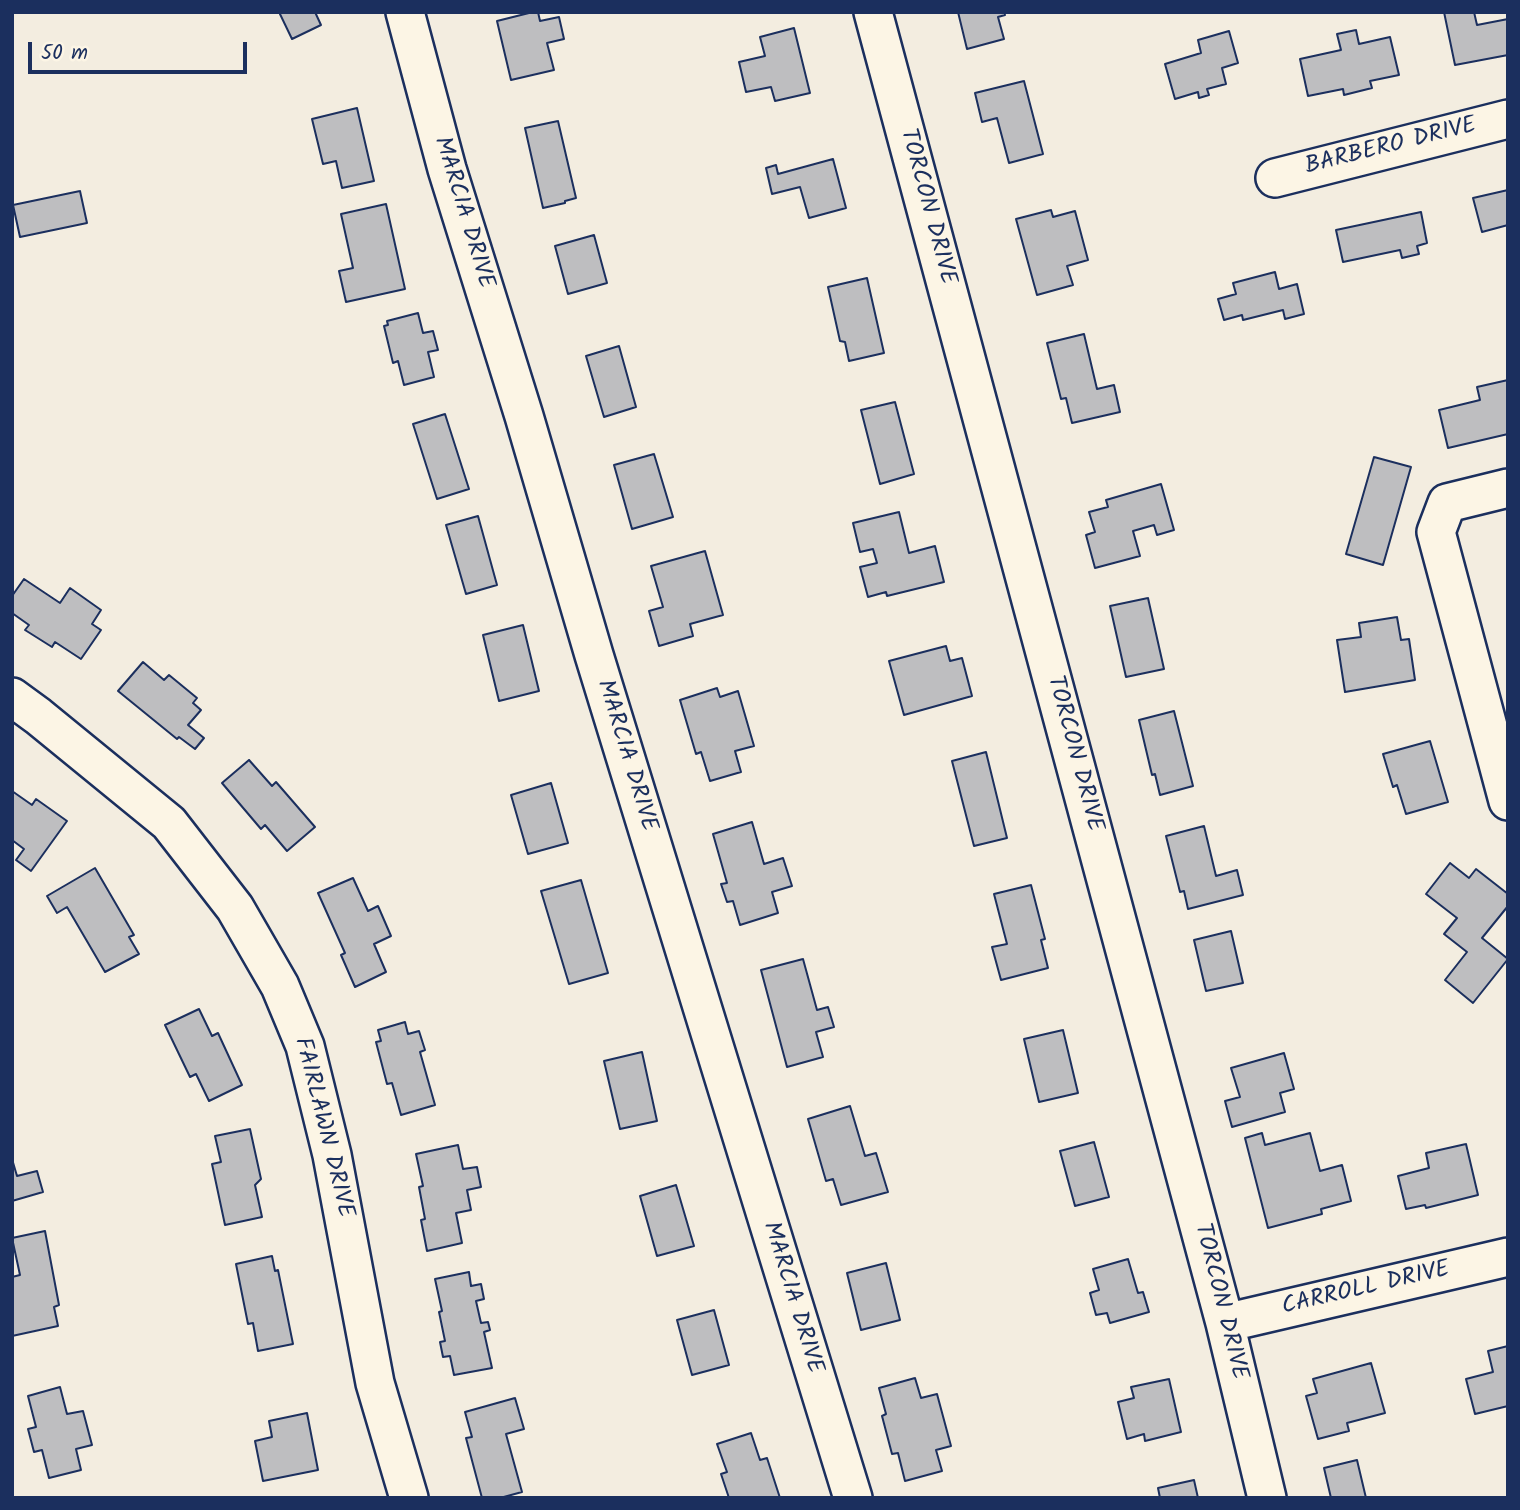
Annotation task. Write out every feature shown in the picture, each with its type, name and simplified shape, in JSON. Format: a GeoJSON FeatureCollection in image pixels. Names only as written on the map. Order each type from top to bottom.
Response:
{"type":"FeatureCollection","features":[{"type":"Feature","properties":{"kind":"street","name":"MARCIA DRIVE"},"geometry":{"type":"LineString","coordinates":[[405,12],[447,169],[853,1498]]}},
{"type":"Feature","properties":{"kind":"street","name":"TORCON DRIVE"},"geometry":{"type":"LineString","coordinates":[[873,12],[1225,1323],[1267,1498]]}},
{"type":"Feature","properties":{"kind":"street","name":"BARBERO DRIVE"},"geometry":{"type":"LineString","coordinates":[[1275,178],[1508,119]]}},
{"type":"Feature","properties":{"kind":"street"},"geometry":{"type":"LineString","coordinates":[[1508,488],[1447,503],[1436,531],[1508,801]]}},
{"type":"Feature","properties":{"kind":"street","name":"FAIRLAWN DRIVE"},"geometry":{"type":"LineString","coordinates":[[12,696],[169,822],[235,908],[280,986],[305,1046],[332,1155],[375,1383],[409,1498]]}},
{"type":"Feature","properties":{"kind":"street","name":"CARROLL DRIVE"},"geometry":{"type":"LineString","coordinates":[[1225,1323],[1508,1257]]}},
{"type":"Feature","properties":{"kind":"building"},"geometry":{"type":"Polygon","coordinates":[[[279,12],[315,12],[321,25],[292,39],[279,12]]]}},
{"type":"Feature","properties":{"kind":"building"},"geometry":{"type":"Polygon","coordinates":[[[538,12],[540,21],[559,17],[564,39],[547,43],[554,70],[511,80],[497,21],[538,12]]]}},
{"type":"Feature","properties":{"kind":"building"},"geometry":{"type":"Polygon","coordinates":[[[958,12],[1004,12],[1005,15],[998,17],[1004,39],[967,49],[958,12]]]}},
{"type":"Feature","properties":{"kind":"building"},"geometry":{"type":"Polygon","coordinates":[[[1444,12],[1474,12],[1477,25],[1508,19],[1508,55],[1455,65],[1444,12]]]}},
{"type":"Feature","properties":{"kind":"building"},"geometry":{"type":"Polygon","coordinates":[[[794,28],[810,93],[775,101],[771,87],[746,92],[739,62],[765,56],[760,37],[794,28]]]}},
{"type":"Feature","properties":{"kind":"building"},"geometry":{"type":"Polygon","coordinates":[[[1356,30],[1359,44],[1390,37],[1399,75],[1370,81],[1372,88],[1344,95],[1343,89],[1308,96],[1300,59],[1341,50],[1337,34],[1356,30]]]}},
{"type":"Feature","properties":{"kind":"building"},"geometry":{"type":"Polygon","coordinates":[[[1229,31],[1238,63],[1222,68],[1226,84],[1207,89],[1209,95],[1199,98],[1198,92],[1175,99],[1165,64],[1201,53],[1198,40],[1229,31]]]}},
{"type":"Feature","properties":{"kind":"building"},"geometry":{"type":"Polygon","coordinates":[[[1024,81],[1043,154],[1009,163],[997,118],[982,122],[975,93],[1024,81]]]}},
{"type":"Feature","properties":{"kind":"building"},"geometry":{"type":"Polygon","coordinates":[[[357,108],[374,181],[342,188],[336,161],[323,164],[312,119],[357,108]]]}},
{"type":"Feature","properties":{"kind":"building"},"geometry":{"type":"Polygon","coordinates":[[[558,121],[576,198],[543,208],[525,128],[558,121]]]}},
{"type":"Feature","properties":{"kind":"building"},"geometry":{"type":"Polygon","coordinates":[[[833,159],[846,208],[809,218],[800,187],[772,194],[766,168],[776,165],[778,174],[833,159]]]}},
{"type":"Feature","properties":{"kind":"building"},"geometry":{"type":"Polygon","coordinates":[[[1508,190],[1508,225],[1482,232],[1473,198],[1508,190]]]}},
{"type":"Feature","properties":{"kind":"building"},"geometry":{"type":"Polygon","coordinates":[[[80,191],[87,223],[20,237],[13,205],[80,191]]]}},
{"type":"Feature","properties":{"kind":"building"},"geometry":{"type":"Polygon","coordinates":[[[386,204],[405,289],[346,302],[339,271],[353,268],[341,214],[386,204]]]}},
{"type":"Feature","properties":{"kind":"building"},"geometry":{"type":"Polygon","coordinates":[[[1051,210],[1053,217],[1075,211],[1088,260],[1067,266],[1073,285],[1037,295],[1016,219],[1051,210]]]}},
{"type":"Feature","properties":{"kind":"building"},"geometry":{"type":"Polygon","coordinates":[[[1421,212],[1427,243],[1417,246],[1419,254],[1402,258],[1400,250],[1343,262],[1336,230],[1421,212]]]}},
{"type":"Feature","properties":{"kind":"building"},"geometry":{"type":"Polygon","coordinates":[[[594,235],[607,283],[568,294],[555,246],[594,235]]]}},
{"type":"Feature","properties":{"kind":"building"},"geometry":{"type":"Polygon","coordinates":[[[1275,272],[1279,289],[1297,284],[1304,314],[1285,319],[1283,310],[1243,320],[1242,315],[1224,320],[1218,299],[1236,294],[1233,283],[1275,272]]]}},
{"type":"Feature","properties":{"kind":"building"},"geometry":{"type":"Polygon","coordinates":[[[867,278],[884,353],[849,361],[845,342],[840,341],[828,287],[867,278]]]}},
{"type":"Feature","properties":{"kind":"building"},"geometry":{"type":"Polygon","coordinates":[[[418,313],[423,333],[433,331],[438,350],[428,352],[434,377],[404,385],[398,361],[393,363],[384,326],[388,325],[387,321],[418,313]]]}},
{"type":"Feature","properties":{"kind":"building"},"geometry":{"type":"Polygon","coordinates":[[[1084,334],[1097,389],[1114,385],[1120,412],[1072,423],[1066,398],[1061,399],[1047,343],[1084,334]]]}},
{"type":"Feature","properties":{"kind":"building"},"geometry":{"type":"Polygon","coordinates":[[[619,346],[636,407],[604,417],[586,356],[619,346]]]}},
{"type":"Feature","properties":{"kind":"building"},"geometry":{"type":"Polygon","coordinates":[[[1508,380],[1508,434],[1448,448],[1439,410],[1480,400],[1477,387],[1508,380]]]}},
{"type":"Feature","properties":{"kind":"building"},"geometry":{"type":"Polygon","coordinates":[[[895,402],[914,474],[880,484],[861,410],[895,402]]]}},
{"type":"Feature","properties":{"kind":"building"},"geometry":{"type":"Polygon","coordinates":[[[445,414],[469,489],[437,499],[413,424],[445,414]]]}},
{"type":"Feature","properties":{"kind":"building"},"geometry":{"type":"Polygon","coordinates":[[[654,454],[673,517],[632,529],[614,465],[654,454]]]}},
{"type":"Feature","properties":{"kind":"building"},"geometry":{"type":"Polygon","coordinates":[[[1374,457],[1411,467],[1383,565],[1346,554],[1374,457]]]}},
{"type":"Feature","properties":{"kind":"building"},"geometry":{"type":"Polygon","coordinates":[[[1161,484],[1174,530],[1157,535],[1154,525],[1133,531],[1140,556],[1095,568],[1086,535],[1095,532],[1089,512],[1108,507],[1106,500],[1161,484]]]}},
{"type":"Feature","properties":{"kind":"building"},"geometry":{"type":"Polygon","coordinates":[[[899,512],[909,553],[935,546],[944,582],[887,596],[886,592],[868,597],[860,567],[877,563],[873,549],[860,552],[853,523],[899,512]]]}},
{"type":"Feature","properties":{"kind":"building"},"geometry":{"type":"Polygon","coordinates":[[[478,516],[497,585],[466,594],[446,525],[478,516]]]}},
{"type":"Feature","properties":{"kind":"building"},"geometry":{"type":"Polygon","coordinates":[[[705,551],[723,615],[690,624],[693,636],[659,646],[649,611],[663,607],[651,566],[705,551]]]}},
{"type":"Feature","properties":{"kind":"building"},"geometry":{"type":"Polygon","coordinates":[[[24,579],[60,603],[70,588],[101,610],[92,624],[101,630],[81,659],[55,642],[52,647],[25,630],[29,625],[12,613],[12,596],[24,579]]]}},
{"type":"Feature","properties":{"kind":"building"},"geometry":{"type":"Polygon","coordinates":[[[1148,598],[1164,669],[1126,677],[1110,606],[1148,598]]]}},
{"type":"Feature","properties":{"kind":"building"},"geometry":{"type":"Polygon","coordinates":[[[1397,617],[1401,640],[1409,639],[1415,680],[1345,692],[1337,640],[1361,637],[1359,623],[1397,617]]]}},
{"type":"Feature","properties":{"kind":"building"},"geometry":{"type":"Polygon","coordinates":[[[523,625],[539,691],[499,701],[483,635],[523,625]]]}},
{"type":"Feature","properties":{"kind":"building"},"geometry":{"type":"Polygon","coordinates":[[[946,646],[950,661],[962,658],[972,696],[904,715],[889,661],[946,646]]]}},
{"type":"Feature","properties":{"kind":"building"},"geometry":{"type":"Polygon","coordinates":[[[143,662],[164,680],[169,675],[197,698],[193,703],[201,710],[188,725],[204,738],[195,749],[179,737],[177,739],[118,691],[143,662]]]}},
{"type":"Feature","properties":{"kind":"building"},"geometry":{"type":"Polygon","coordinates":[[[717,688],[720,697],[738,691],[754,746],[735,751],[741,772],[710,781],[701,752],[696,754],[680,700],[717,688]]]}},
{"type":"Feature","properties":{"kind":"building"},"geometry":{"type":"Polygon","coordinates":[[[1174,711],[1193,786],[1160,795],[1155,774],[1152,775],[1139,720],[1174,711]]]}},
{"type":"Feature","properties":{"kind":"building"},"geometry":{"type":"Polygon","coordinates":[[[1430,741],[1448,802],[1406,814],[1397,785],[1393,787],[1383,754],[1430,741]]]}},
{"type":"Feature","properties":{"kind":"building"},"geometry":{"type":"Polygon","coordinates":[[[986,752],[1007,838],[974,846],[952,761],[986,752]]]}},
{"type":"Feature","properties":{"kind":"building"},"geometry":{"type":"Polygon","coordinates":[[[249,760],[272,786],[276,782],[315,827],[287,851],[265,825],[261,829],[222,783],[249,760]]]}},
{"type":"Feature","properties":{"kind":"building"},"geometry":{"type":"Polygon","coordinates":[[[551,783],[568,843],[528,854],[511,795],[551,783]]]}},
{"type":"Feature","properties":{"kind":"building"},"geometry":{"type":"Polygon","coordinates":[[[12,791],[32,805],[36,799],[67,821],[31,871],[16,860],[24,849],[12,840],[12,791]]]}},
{"type":"Feature","properties":{"kind":"building"},"geometry":{"type":"Polygon","coordinates":[[[752,822],[764,864],[783,858],[792,886],[772,892],[778,913],[740,925],[733,901],[727,902],[721,884],[727,883],[713,834],[752,822]]]}},
{"type":"Feature","properties":{"kind":"building"},"geometry":{"type":"Polygon","coordinates":[[[1204,826],[1216,876],[1237,870],[1243,895],[1188,909],[1184,891],[1180,892],[1166,836],[1204,826]]]}},
{"type":"Feature","properties":{"kind":"building"},"geometry":{"type":"Polygon","coordinates":[[[1450,863],[1469,878],[1476,869],[1508,894],[1508,906],[1482,938],[1508,959],[1473,1003],[1445,980],[1467,952],[1444,934],[1457,918],[1426,894],[1450,863]]]}},
{"type":"Feature","properties":{"kind":"building"},"geometry":{"type":"Polygon","coordinates":[[[95,868],[134,935],[129,937],[139,954],[105,972],[67,907],[57,913],[47,896],[95,868]]]}},
{"type":"Feature","properties":{"kind":"building"},"geometry":{"type":"Polygon","coordinates":[[[353,878],[368,911],[378,906],[391,936],[374,944],[386,972],[355,987],[341,955],[345,953],[318,893],[353,878]]]}},
{"type":"Feature","properties":{"kind":"building"},"geometry":{"type":"Polygon","coordinates":[[[581,880],[608,973],[569,984],[541,891],[581,880]]]}},
{"type":"Feature","properties":{"kind":"building"},"geometry":{"type":"Polygon","coordinates":[[[1031,885],[1045,939],[1041,940],[1048,968],[1001,980],[992,947],[1007,944],[994,894],[1031,885]]]}},
{"type":"Feature","properties":{"kind":"building"},"geometry":{"type":"Polygon","coordinates":[[[1231,931],[1243,983],[1206,991],[1194,940],[1231,931]]]}},
{"type":"Feature","properties":{"kind":"building"},"geometry":{"type":"Polygon","coordinates":[[[803,959],[817,1010],[828,1007],[834,1027],[816,1032],[823,1057],[787,1067],[761,970],[803,959]]]}},
{"type":"Feature","properties":{"kind":"building"},"geometry":{"type":"Polygon","coordinates":[[[199,1009],[212,1036],[218,1033],[242,1085],[209,1101],[196,1074],[190,1077],[165,1025],[199,1009]]]}},
{"type":"Feature","properties":{"kind":"building"},"geometry":{"type":"Polygon","coordinates":[[[405,1022],[408,1034],[419,1031],[425,1050],[420,1052],[435,1105],[401,1115],[392,1083],[387,1084],[376,1042],[381,1041],[378,1030],[405,1022]]]}},
{"type":"Feature","properties":{"kind":"building"},"geometry":{"type":"Polygon","coordinates":[[[1063,1030],[1078,1093],[1039,1102],[1024,1039],[1063,1030]]]}},
{"type":"Feature","properties":{"kind":"building"},"geometry":{"type":"Polygon","coordinates":[[[642,1052],[657,1121],[620,1129],[604,1061],[642,1052]]]}},
{"type":"Feature","properties":{"kind":"building"},"geometry":{"type":"Polygon","coordinates":[[[1284,1053],[1294,1089],[1280,1093],[1285,1112],[1232,1127],[1225,1101],[1240,1097],[1231,1068],[1284,1053]]]}},
{"type":"Feature","properties":{"kind":"building"},"geometry":{"type":"Polygon","coordinates":[[[850,1106],[865,1156],[876,1153],[888,1192],[841,1205],[833,1179],[826,1181],[808,1119],[850,1106]]]}},
{"type":"Feature","properties":{"kind":"building"},"geometry":{"type":"Polygon","coordinates":[[[250,1129],[261,1179],[255,1185],[262,1217],[225,1225],[212,1164],[221,1162],[215,1136],[250,1129]]]}},
{"type":"Feature","properties":{"kind":"building"},"geometry":{"type":"Polygon","coordinates":[[[1262,1133],[1265,1145],[1310,1133],[1320,1171],[1342,1165],[1351,1201],[1321,1209],[1322,1214],[1268,1228],[1245,1138],[1262,1133]]]}},
{"type":"Feature","properties":{"kind":"building"},"geometry":{"type":"Polygon","coordinates":[[[1094,1142],[1109,1197],[1075,1206],[1060,1151],[1094,1142]]]}},
{"type":"Feature","properties":{"kind":"building"},"geometry":{"type":"Polygon","coordinates":[[[1466,1144],[1478,1195],[1426,1208],[1425,1205],[1406,1209],[1398,1176],[1429,1168],[1426,1153],[1466,1144]]]}},
{"type":"Feature","properties":{"kind":"building"},"geometry":{"type":"Polygon","coordinates":[[[458,1145],[463,1169],[477,1167],[481,1187],[467,1190],[471,1210],[456,1213],[462,1243],[427,1251],[421,1220],[425,1219],[419,1187],[423,1186],[416,1154],[458,1145]]]}},
{"type":"Feature","properties":{"kind":"building"},"geometry":{"type":"Polygon","coordinates":[[[12,1159],[17,1176],[37,1171],[43,1192],[12,1201],[12,1159]]]}},
{"type":"Feature","properties":{"kind":"building"},"geometry":{"type":"Polygon","coordinates":[[[676,1185],[694,1246],[657,1256],[640,1196],[676,1185]]]}},
{"type":"Feature","properties":{"kind":"building"},"geometry":{"type":"Polygon","coordinates":[[[45,1231],[59,1305],[54,1307],[58,1326],[12,1336],[12,1277],[20,1275],[12,1238],[45,1231]]]}},
{"type":"Feature","properties":{"kind":"building"},"geometry":{"type":"Polygon","coordinates":[[[272,1256],[275,1271],[278,1270],[293,1344],[258,1351],[253,1323],[248,1324],[236,1264],[272,1256]]]}},
{"type":"Feature","properties":{"kind":"building"},"geometry":{"type":"Polygon","coordinates":[[[1128,1259],[1138,1293],[1143,1292],[1149,1312],[1110,1323],[1107,1313],[1096,1315],[1090,1293],[1099,1290],[1093,1269],[1128,1259]]]}},
{"type":"Feature","properties":{"kind":"building"},"geometry":{"type":"Polygon","coordinates":[[[886,1263],[900,1320],[861,1330],[847,1273],[886,1263]]]}},
{"type":"Feature","properties":{"kind":"building"},"geometry":{"type":"Polygon","coordinates":[[[469,1272],[471,1286],[481,1284],[484,1299],[476,1301],[481,1323],[488,1322],[490,1330],[484,1332],[492,1368],[454,1375],[450,1356],[443,1357],[440,1342],[445,1341],[435,1279],[469,1272]]]}},
{"type":"Feature","properties":{"kind":"building"},"geometry":{"type":"Polygon","coordinates":[[[714,1310],[729,1365],[692,1375],[677,1320],[714,1310]]]}},
{"type":"Feature","properties":{"kind":"building"},"geometry":{"type":"Polygon","coordinates":[[[1508,1346],[1508,1406],[1475,1414],[1466,1379],[1493,1372],[1488,1351],[1508,1346]]]}},
{"type":"Feature","properties":{"kind":"building"},"geometry":{"type":"Polygon","coordinates":[[[1371,1363],[1385,1413],[1347,1423],[1349,1431],[1318,1439],[1306,1396],[1317,1393],[1313,1379],[1371,1363]]]}},
{"type":"Feature","properties":{"kind":"building"},"geometry":{"type":"Polygon","coordinates":[[[915,1378],[921,1398],[937,1394],[951,1446],[936,1450],[942,1471],[905,1481],[898,1453],[892,1454],[882,1416],[886,1414],[879,1388],[915,1378]]]}},
{"type":"Feature","properties":{"kind":"building"},"geometry":{"type":"Polygon","coordinates":[[[1169,1379],[1181,1432],[1145,1441],[1144,1434],[1127,1439],[1118,1402],[1134,1398],[1131,1387],[1169,1379]]]}},
{"type":"Feature","properties":{"kind":"building"},"geometry":{"type":"Polygon","coordinates":[[[60,1387],[67,1414],[83,1411],[92,1445],[76,1449],[81,1470],[49,1478],[42,1450],[34,1452],[28,1429],[36,1427],[28,1396],[60,1387]]]}},
{"type":"Feature","properties":{"kind":"building"},"geometry":{"type":"Polygon","coordinates":[[[515,1398],[524,1429],[506,1434],[522,1492],[500,1498],[482,1498],[466,1438],[472,1437],[465,1412],[515,1398]]]}},
{"type":"Feature","properties":{"kind":"building"},"geometry":{"type":"Polygon","coordinates":[[[307,1413],[318,1470],[263,1481],[255,1441],[272,1437],[269,1421],[307,1413]]]}},
{"type":"Feature","properties":{"kind":"building"},"geometry":{"type":"Polygon","coordinates":[[[751,1433],[760,1460],[767,1458],[780,1498],[729,1498],[721,1474],[727,1472],[717,1444],[751,1433]]]}},
{"type":"Feature","properties":{"kind":"building"},"geometry":{"type":"Polygon","coordinates":[[[1357,1460],[1366,1498],[1331,1498],[1324,1468],[1357,1460]]]}},
{"type":"Feature","properties":{"kind":"building"},"geometry":{"type":"Polygon","coordinates":[[[1194,1480],[1198,1498],[1160,1498],[1158,1488],[1194,1480]]]}}]}
